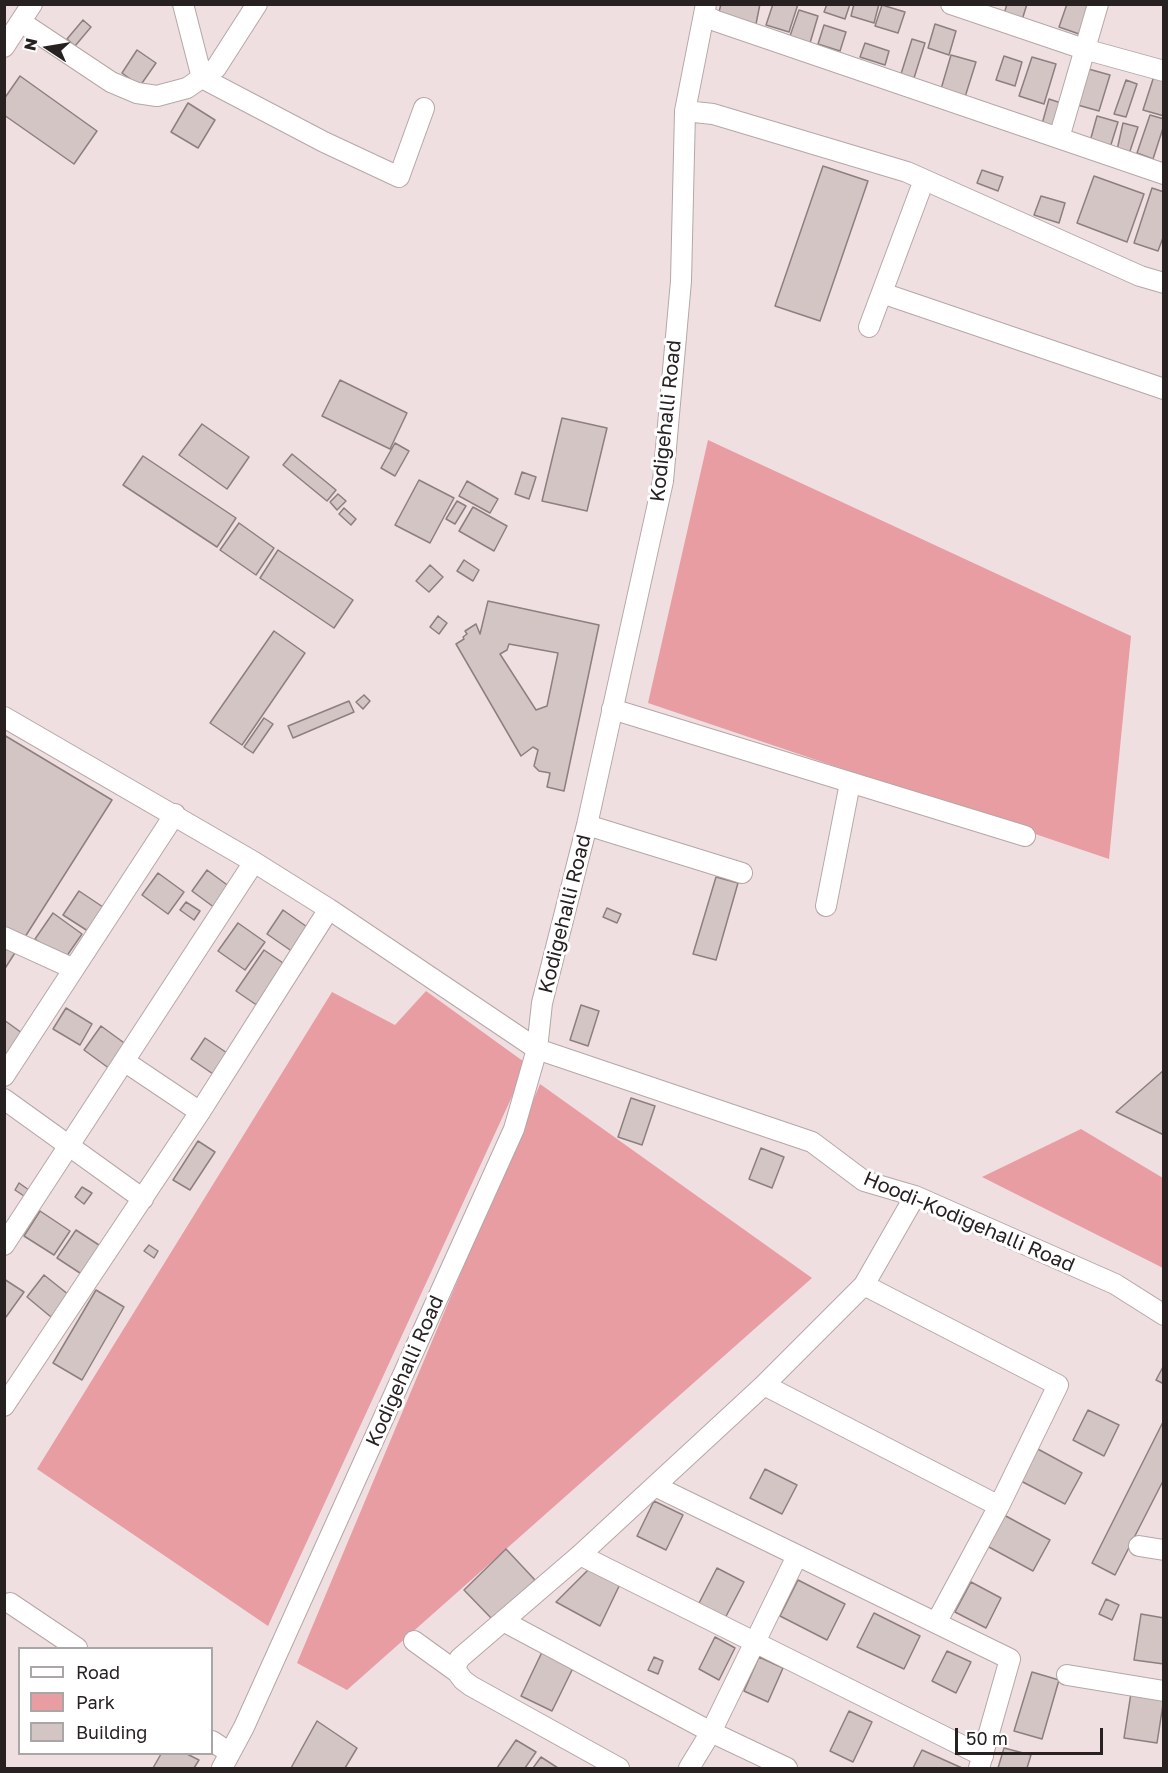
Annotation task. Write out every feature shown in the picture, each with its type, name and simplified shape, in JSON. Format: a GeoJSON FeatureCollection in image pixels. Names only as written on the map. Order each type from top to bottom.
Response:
{"type":"FeatureCollection","features":[{"type":"Feature","properties":{"kind":"street"},"geometry":{"type":"LineString","coordinates":[[183,4],[202,78],[324,142],[399,177],[424,108]]}},
{"type":"Feature","properties":{"kind":"street"},"geometry":{"type":"LineString","coordinates":[[4,47],[22,12],[111,82],[137,93],[157,96],[187,88],[216,68],[257,4]]}},
{"type":"Feature","properties":{"kind":"street"},"geometry":{"type":"LineString","coordinates":[[951,4],[1084,49],[1164,71]]}},
{"type":"Feature","properties":{"kind":"street"},"geometry":{"type":"LineString","coordinates":[[1059,138],[1098,4]]}},
{"type":"Feature","properties":{"kind":"street"},"geometry":{"type":"LineString","coordinates":[[705,10],[716,21],[1164,174]]}},
{"type":"Feature","properties":{"kind":"street","name":"Kodigehalli Road"},"geometry":{"type":"LineString","coordinates":[[226,1761],[244,1727],[514,1129],[537,1049],[542,1003],[587,825],[663,481],[681,281],[685,111],[705,10]]}},
{"type":"Feature","properties":{"kind":"street"},"geometry":{"type":"LineString","coordinates":[[685,111],[713,114],[907,172],[1140,276],[1164,283]]}},
{"type":"Feature","properties":{"kind":"street"},"geometry":{"type":"LineString","coordinates":[[869,327],[924,180]]}},
{"type":"Feature","properties":{"kind":"street"},"geometry":{"type":"LineString","coordinates":[[882,293],[1164,389]]}},
{"type":"Feature","properties":{"kind":"street"},"geometry":{"type":"LineString","coordinates":[[612,709],[1026,836]]}},
{"type":"Feature","properties":{"kind":"street","name":"Hoodi-Kodigehalli Road"},"geometry":{"type":"LineString","coordinates":[[4,717],[175,814],[254,862],[329,909],[537,1049],[812,1142],[864,1181],[915,1196],[1115,1284],[1164,1315]]}},
{"type":"Feature","properties":{"kind":"street"},"geometry":{"type":"LineString","coordinates":[[826,906],[850,783]]}},
{"type":"Feature","properties":{"kind":"street"},"geometry":{"type":"LineString","coordinates":[[4,1076],[175,814]]}},
{"type":"Feature","properties":{"kind":"street"},"geometry":{"type":"LineString","coordinates":[[587,825],[742,873]]}},
{"type":"Feature","properties":{"kind":"street"},"geometry":{"type":"LineString","coordinates":[[4,1245],[254,862]]}},
{"type":"Feature","properties":{"kind":"street"},"geometry":{"type":"LineString","coordinates":[[4,1406],[200,1112],[329,909]]}},
{"type":"Feature","properties":{"kind":"street"},"geometry":{"type":"LineString","coordinates":[[4,938],[74,969]]}},
{"type":"Feature","properties":{"kind":"street"},"geometry":{"type":"LineString","coordinates":[[124,1061],[200,1112]]}},
{"type":"Feature","properties":{"kind":"street"},"geometry":{"type":"LineString","coordinates":[[4,1099],[142,1199]]}},
{"type":"Feature","properties":{"kind":"street"},"geometry":{"type":"LineString","coordinates":[[457,1672],[456,1665],[460,1658],[580,1555],[655,1486],[764,1385],[864,1285],[915,1196]]}},
{"type":"Feature","properties":{"kind":"street"},"geometry":{"type":"LineString","coordinates":[[864,1285],[1058,1385],[999,1506],[936,1623]]}},
{"type":"Feature","properties":{"kind":"street"},"geometry":{"type":"LineString","coordinates":[[764,1385],[999,1506]]}},
{"type":"Feature","properties":{"kind":"street"},"geometry":{"type":"LineString","coordinates":[[580,1555],[981,1762],[1010,1659],[655,1486]]}},
{"type":"Feature","properties":{"kind":"street"},"geometry":{"type":"LineString","coordinates":[[1139,1546],[1164,1550]]}},
{"type":"Feature","properties":{"kind":"street"},"geometry":{"type":"LineString","coordinates":[[689,1768],[711,1732],[797,1556]]}},
{"type":"Feature","properties":{"kind":"street"},"geometry":{"type":"LineString","coordinates":[[10,1603],[75,1647]]}},
{"type":"Feature","properties":{"kind":"street"},"geometry":{"type":"LineString","coordinates":[[503,1621],[711,1732],[787,1768]]}},
{"type":"Feature","properties":{"kind":"street"},"geometry":{"type":"LineString","coordinates":[[414,1641],[457,1672],[471,1686],[619,1768]]}},
{"type":"Feature","properties":{"kind":"street"},"geometry":{"type":"LineString","coordinates":[[1067,1675],[1164,1691]]}},
{"type":"Feature","properties":{"kind":"street"},"geometry":{"type":"LineString","coordinates":[[213,1742],[226,1761]]}},
{"type":"Feature","properties":{"kind":"green space"},"geometry":{"type":"Polygon","coordinates":[[[708,440],[1131,636],[1109,859],[648,703],[708,440]]]}},
{"type":"Feature","properties":{"kind":"green space"},"geometry":{"type":"Polygon","coordinates":[[[426,991],[527,1064],[268,1626],[37,1469],[332,992],[395,1025],[426,991]]]}},
{"type":"Feature","properties":{"kind":"green space"},"geometry":{"type":"Polygon","coordinates":[[[540,1084],[812,1278],[347,1690],[297,1663],[540,1084]]]}},
{"type":"Feature","properties":{"kind":"green space"},"geometry":{"type":"Polygon","coordinates":[[[1081,1129],[1163,1178],[1163,1268],[982,1177],[1081,1129]]]}},
{"type":"Feature","properties":{"kind":"building"},"geometry":{"type":"Polygon","coordinates":[[[721,4],[760,4],[756,24],[718,16],[721,4]]]}},
{"type":"Feature","properties":{"kind":"building"},"geometry":{"type":"Polygon","coordinates":[[[773,4],[798,4],[789,32],[766,25],[773,4]]]}},
{"type":"Feature","properties":{"kind":"building"},"geometry":{"type":"Polygon","coordinates":[[[827,4],[850,4],[845,19],[824,12],[827,4]]]}},
{"type":"Feature","properties":{"kind":"building"},"geometry":{"type":"Polygon","coordinates":[[[854,4],[879,4],[874,23],[851,16],[854,4]]]}},
{"type":"Feature","properties":{"kind":"building"},"geometry":{"type":"Polygon","coordinates":[[[1007,4],[1027,4],[1022,20],[1004,14],[1007,4]]]}},
{"type":"Feature","properties":{"kind":"building"},"geometry":{"type":"Polygon","coordinates":[[[1067,4],[1083,4],[1091,7],[1082,35],[1059,27],[1067,4]]]}},
{"type":"Feature","properties":{"kind":"building"},"geometry":{"type":"Polygon","coordinates":[[[882,5],[905,12],[898,33],[875,26],[882,5]]]}},
{"type":"Feature","properties":{"kind":"building"},"geometry":{"type":"Polygon","coordinates":[[[799,10],[818,16],[810,43],[790,36],[799,10]]]}},
{"type":"Feature","properties":{"kind":"building"},"geometry":{"type":"Polygon","coordinates":[[[83,20],[91,27],[75,46],[67,39],[83,20]]]}},
{"type":"Feature","properties":{"kind":"building"},"geometry":{"type":"Polygon","coordinates":[[[935,24],[956,31],[949,55],[928,48],[935,24]]]}},
{"type":"Feature","properties":{"kind":"building"},"geometry":{"type":"Polygon","coordinates":[[[824,25],[846,32],[840,51],[818,44],[824,25]]]}},
{"type":"Feature","properties":{"kind":"building"},"geometry":{"type":"Polygon","coordinates":[[[912,39],[925,43],[914,78],[901,74],[912,39]]]}},
{"type":"Feature","properties":{"kind":"building"},"geometry":{"type":"Polygon","coordinates":[[[865,43],[889,51],[885,65],[860,57],[865,43]]]}},
{"type":"Feature","properties":{"kind":"building"},"geometry":{"type":"Polygon","coordinates":[[[137,50],[156,63],[140,86],[122,73],[137,50]]]}},
{"type":"Feature","properties":{"kind":"building"},"geometry":{"type":"Polygon","coordinates":[[[951,55],[976,62],[965,97],[941,89],[951,55]]]}},
{"type":"Feature","properties":{"kind":"building"},"geometry":{"type":"Polygon","coordinates":[[[1004,56],[1022,62],[1015,86],[996,80],[1004,56]]]}},
{"type":"Feature","properties":{"kind":"building"},"geometry":{"type":"Polygon","coordinates":[[[1032,57],[1056,64],[1044,104],[1019,96],[1032,57]]]}},
{"type":"Feature","properties":{"kind":"building"},"geometry":{"type":"Polygon","coordinates":[[[1085,68],[1110,75],[1099,111],[1074,104],[1085,68]]]}},
{"type":"Feature","properties":{"kind":"building"},"geometry":{"type":"Polygon","coordinates":[[[20,76],[97,131],[74,164],[4,115],[4,99],[20,76]]]}},
{"type":"Feature","properties":{"kind":"building"},"geometry":{"type":"Polygon","coordinates":[[[1154,76],[1164,79],[1164,116],[1143,110],[1154,76]]]}},
{"type":"Feature","properties":{"kind":"building"},"geometry":{"type":"Polygon","coordinates":[[[1126,80],[1137,84],[1126,117],[1114,114],[1126,80]]]}},
{"type":"Feature","properties":{"kind":"building"},"geometry":{"type":"Polygon","coordinates":[[[1049,99],[1064,104],[1057,128],[1042,124],[1049,99]]]}},
{"type":"Feature","properties":{"kind":"building"},"geometry":{"type":"Polygon","coordinates":[[[188,103],[215,120],[198,148],[171,132],[188,103]]]}},
{"type":"Feature","properties":{"kind":"building"},"geometry":{"type":"Polygon","coordinates":[[[1150,115],[1164,119],[1153,159],[1137,153],[1150,115]]]}},
{"type":"Feature","properties":{"kind":"building"},"geometry":{"type":"Polygon","coordinates":[[[1097,116],[1118,122],[1109,151],[1089,145],[1097,116]]]}},
{"type":"Feature","properties":{"kind":"building"},"geometry":{"type":"Polygon","coordinates":[[[1123,123],[1138,127],[1129,154],[1117,150],[1123,123]]]}},
{"type":"Feature","properties":{"kind":"building"},"geometry":{"type":"Polygon","coordinates":[[[823,166],[868,181],[820,321],[775,306],[823,166]]]}},
{"type":"Feature","properties":{"kind":"building"},"geometry":{"type":"Polygon","coordinates":[[[982,170],[1003,177],[998,191],[977,183],[982,170]]]}},
{"type":"Feature","properties":{"kind":"building"},"geometry":{"type":"Polygon","coordinates":[[[1094,176],[1144,194],[1127,242],[1077,223],[1094,176]]]}},
{"type":"Feature","properties":{"kind":"building"},"geometry":{"type":"Polygon","coordinates":[[[1152,188],[1164,192],[1164,235],[1158,251],[1134,243],[1152,188]]]}},
{"type":"Feature","properties":{"kind":"building"},"geometry":{"type":"Polygon","coordinates":[[[1041,196],[1065,203],[1059,223],[1034,215],[1041,196]]]}},
{"type":"Feature","properties":{"kind":"building"},"geometry":{"type":"Polygon","coordinates":[[[340,380],[407,413],[390,449],[322,416],[340,380]]]}},
{"type":"Feature","properties":{"kind":"building"},"geometry":{"type":"Polygon","coordinates":[[[562,418],[607,428],[587,511],[542,501],[562,418]]]}},
{"type":"Feature","properties":{"kind":"building"},"geometry":{"type":"Polygon","coordinates":[[[202,424],[249,457],[227,489],[179,455],[202,424]]]}},
{"type":"Feature","properties":{"kind":"building"},"geometry":{"type":"Polygon","coordinates":[[[395,443],[409,451],[395,476],[381,468],[395,443]]]}},
{"type":"Feature","properties":{"kind":"building"},"geometry":{"type":"Polygon","coordinates":[[[292,454],[336,490],[327,501],[283,465],[292,454]]]}},
{"type":"Feature","properties":{"kind":"building"},"geometry":{"type":"Polygon","coordinates":[[[143,456],[236,518],[217,547],[123,485],[143,456]]]}},
{"type":"Feature","properties":{"kind":"building"},"geometry":{"type":"Polygon","coordinates":[[[522,472],[536,477],[529,499],[515,494],[522,472]]]}},
{"type":"Feature","properties":{"kind":"building"},"geometry":{"type":"Polygon","coordinates":[[[419,480],[454,498],[430,543],[395,525],[419,480]]]}},
{"type":"Feature","properties":{"kind":"building"},"geometry":{"type":"Polygon","coordinates":[[[467,481],[498,499],[490,513],[459,496],[467,481]]]}},
{"type":"Feature","properties":{"kind":"building"},"geometry":{"type":"Polygon","coordinates":[[[338,494],[346,501],[337,510],[330,502],[338,494]]]}},
{"type":"Feature","properties":{"kind":"building"},"geometry":{"type":"Polygon","coordinates":[[[457,501],[466,506],[455,524],[446,519],[457,501]]]}},
{"type":"Feature","properties":{"kind":"building"},"geometry":{"type":"Polygon","coordinates":[[[473,507],[507,526],[494,551],[459,531],[473,507]]]}},
{"type":"Feature","properties":{"kind":"building"},"geometry":{"type":"Polygon","coordinates":[[[344,508],[356,519],[351,525],[339,514],[344,508]]]}},
{"type":"Feature","properties":{"kind":"building"},"geometry":{"type":"Polygon","coordinates":[[[239,523],[274,548],[256,575],[220,550],[239,523]]]}},
{"type":"Feature","properties":{"kind":"building"},"geometry":{"type":"Polygon","coordinates":[[[278,550],[353,600],[334,628],[260,578],[278,550]]]}},
{"type":"Feature","properties":{"kind":"building"},"geometry":{"type":"Polygon","coordinates":[[[464,560],[479,570],[473,581],[457,571],[464,560]]]}},
{"type":"Feature","properties":{"kind":"building"},"geometry":{"type":"Polygon","coordinates":[[[430,565],[443,577],[429,592],[416,581],[430,565]]]}},
{"type":"Feature","properties":{"kind":"building"},"geometry":{"type":"Polygon","coordinates":[[[488,601],[599,625],[564,791],[547,787],[550,773],[539,771],[534,766],[538,750],[533,747],[521,756],[456,644],[464,639],[463,637],[467,634],[465,631],[476,624],[480,634],[488,601]],[[509,644],[507,650],[500,654],[536,710],[547,706],[558,653],[509,644]]]}},
{"type":"Feature","properties":{"kind":"building"},"geometry":{"type":"Polygon","coordinates":[[[438,616],[447,623],[439,634],[430,627],[438,616]]]}},
{"type":"Feature","properties":{"kind":"building"},"geometry":{"type":"Polygon","coordinates":[[[274,631],[305,653],[242,745],[210,723],[274,631]]]}},
{"type":"Feature","properties":{"kind":"building"},"geometry":{"type":"Polygon","coordinates":[[[364,695],[370,701],[363,709],[356,702],[364,695]]]}},
{"type":"Feature","properties":{"kind":"building"},"geometry":{"type":"Polygon","coordinates":[[[349,701],[354,712],[293,738],[288,726],[349,701]]]}},
{"type":"Feature","properties":{"kind":"building"},"geometry":{"type":"Polygon","coordinates":[[[264,718],[273,724],[253,753],[244,747],[264,718]]]}},
{"type":"Feature","properties":{"kind":"building"},"geometry":{"type":"Polygon","coordinates":[[[4,735],[112,800],[4,970],[4,735]]]}},
{"type":"Feature","properties":{"kind":"building"},"geometry":{"type":"Polygon","coordinates":[[[207,870],[230,887],[215,908],[192,891],[207,870]]]}},
{"type":"Feature","properties":{"kind":"building"},"geometry":{"type":"Polygon","coordinates":[[[158,873],[184,892],[168,914],[142,895],[158,873]]]}},
{"type":"Feature","properties":{"kind":"building"},"geometry":{"type":"Polygon","coordinates":[[[716,877],[738,883],[716,960],[693,954],[716,877]]]}},
{"type":"Feature","properties":{"kind":"building"},"geometry":{"type":"Polygon","coordinates":[[[79,891],[106,909],[91,933],[63,915],[79,891]]]}},
{"type":"Feature","properties":{"kind":"building"},"geometry":{"type":"Polygon","coordinates":[[[186,902],[200,911],[194,920],[180,910],[186,902]]]}},
{"type":"Feature","properties":{"kind":"building"},"geometry":{"type":"Polygon","coordinates":[[[607,908],[621,914],[617,923],[603,917],[607,908]]]}},
{"type":"Feature","properties":{"kind":"building"},"geometry":{"type":"Polygon","coordinates":[[[283,910],[310,929],[293,952],[267,934],[283,910]]]}},
{"type":"Feature","properties":{"kind":"building"},"geometry":{"type":"Polygon","coordinates":[[[53,913],[82,934],[64,960],[35,939],[53,913]]]}},
{"type":"Feature","properties":{"kind":"building"},"geometry":{"type":"Polygon","coordinates":[[[238,923],[265,942],[245,970],[218,951],[238,923]]]}},
{"type":"Feature","properties":{"kind":"building"},"geometry":{"type":"Polygon","coordinates":[[[264,950],[289,967],[261,1008],[236,991],[264,950]]]}},
{"type":"Feature","properties":{"kind":"building"},"geometry":{"type":"Polygon","coordinates":[[[581,1005],[599,1011],[588,1046],[570,1040],[581,1005]]]}},
{"type":"Feature","properties":{"kind":"building"},"geometry":{"type":"Polygon","coordinates":[[[66,1008],[92,1024],[80,1045],[53,1029],[66,1008]]]}},
{"type":"Feature","properties":{"kind":"building"},"geometry":{"type":"Polygon","coordinates":[[[4,1020],[22,1033],[6,1056],[4,1055],[4,1020]]]}},
{"type":"Feature","properties":{"kind":"building"},"geometry":{"type":"Polygon","coordinates":[[[101,1026],[127,1045],[110,1069],[84,1050],[101,1026]]]}},
{"type":"Feature","properties":{"kind":"building"},"geometry":{"type":"Polygon","coordinates":[[[205,1038],[230,1055],[216,1076],[191,1059],[205,1038]]]}},
{"type":"Feature","properties":{"kind":"building"},"geometry":{"type":"Polygon","coordinates":[[[1164,1070],[1164,1135],[1116,1112],[1164,1070]]]}},
{"type":"Feature","properties":{"kind":"building"},"geometry":{"type":"Polygon","coordinates":[[[631,1098],[655,1106],[642,1145],[618,1137],[631,1098]]]}},
{"type":"Feature","properties":{"kind":"building"},"geometry":{"type":"Polygon","coordinates":[[[198,1141],[215,1152],[190,1190],[173,1180],[198,1141]]]}},
{"type":"Feature","properties":{"kind":"building"},"geometry":{"type":"Polygon","coordinates":[[[761,1148],[784,1157],[772,1188],[749,1179],[761,1148]]]}},
{"type":"Feature","properties":{"kind":"building"},"geometry":{"type":"Polygon","coordinates":[[[19,1183],[29,1190],[24,1196],[15,1190],[19,1183]]]}},
{"type":"Feature","properties":{"kind":"building"},"geometry":{"type":"Polygon","coordinates":[[[82,1187],[92,1193],[84,1204],[75,1197],[82,1187]]]}},
{"type":"Feature","properties":{"kind":"building"},"geometry":{"type":"Polygon","coordinates":[[[40,1211],[70,1231],[54,1255],[24,1236],[40,1211]]]}},
{"type":"Feature","properties":{"kind":"building"},"geometry":{"type":"Polygon","coordinates":[[[76,1230],[102,1247],[83,1275],[57,1258],[76,1230]]]}},
{"type":"Feature","properties":{"kind":"building"},"geometry":{"type":"Polygon","coordinates":[[[149,1245],[158,1251],[154,1258],[144,1251],[149,1245]]]}},
{"type":"Feature","properties":{"kind":"building"},"geometry":{"type":"Polygon","coordinates":[[[44,1275],[69,1295],[51,1317],[27,1297],[44,1275]]]}},
{"type":"Feature","properties":{"kind":"building"},"geometry":{"type":"Polygon","coordinates":[[[4,1279],[24,1292],[6,1317],[4,1316],[4,1279]]]}},
{"type":"Feature","properties":{"kind":"building"},"geometry":{"type":"Polygon","coordinates":[[[96,1290],[124,1307],[82,1380],[53,1363],[96,1290]]]}},
{"type":"Feature","properties":{"kind":"building"},"geometry":{"type":"Polygon","coordinates":[[[1164,1365],[1164,1384],[1156,1380],[1164,1365]]]}},
{"type":"Feature","properties":{"kind":"building"},"geometry":{"type":"Polygon","coordinates":[[[1088,1410],[1119,1425],[1104,1456],[1073,1440],[1088,1410]]]}},
{"type":"Feature","properties":{"kind":"building"},"geometry":{"type":"Polygon","coordinates":[[[1164,1420],[1164,1479],[1115,1575],[1092,1563],[1164,1420]]]}},
{"type":"Feature","properties":{"kind":"building"},"geometry":{"type":"Polygon","coordinates":[[[1036,1448],[1082,1473],[1065,1504],[1019,1480],[1036,1448]]]}},
{"type":"Feature","properties":{"kind":"building"},"geometry":{"type":"Polygon","coordinates":[[[765,1469],[797,1485],[782,1514],[750,1498],[765,1469]]]}},
{"type":"Feature","properties":{"kind":"building"},"geometry":{"type":"Polygon","coordinates":[[[654,1501],[683,1515],[666,1550],[637,1536],[654,1501]]]}},
{"type":"Feature","properties":{"kind":"building"},"geometry":{"type":"Polygon","coordinates":[[[1004,1515],[1050,1540],[1033,1571],[987,1546],[1004,1515]]]}},
{"type":"Feature","properties":{"kind":"building"},"geometry":{"type":"Polygon","coordinates":[[[506,1549],[535,1580],[493,1620],[464,1590],[506,1549]]]}},
{"type":"Feature","properties":{"kind":"building"},"geometry":{"type":"Polygon","coordinates":[[[592,1566],[622,1580],[600,1626],[556,1602],[592,1566]]]}},
{"type":"Feature","properties":{"kind":"building"},"geometry":{"type":"Polygon","coordinates":[[[717,1568],[744,1582],[723,1622],[697,1607],[717,1568]]]}},
{"type":"Feature","properties":{"kind":"building"},"geometry":{"type":"Polygon","coordinates":[[[798,1580],[845,1604],[827,1640],[780,1616],[798,1580]]]}},
{"type":"Feature","properties":{"kind":"building"},"geometry":{"type":"Polygon","coordinates":[[[971,1582],[1001,1598],[986,1628],[955,1612],[971,1582]]]}},
{"type":"Feature","properties":{"kind":"building"},"geometry":{"type":"Polygon","coordinates":[[[1106,1599],[1119,1605],[1112,1620],[1099,1614],[1106,1599]]]}},
{"type":"Feature","properties":{"kind":"building"},"geometry":{"type":"Polygon","coordinates":[[[874,1613],[920,1636],[904,1669],[857,1647],[874,1613]]]}},
{"type":"Feature","properties":{"kind":"building"},"geometry":{"type":"Polygon","coordinates":[[[1141,1614],[1164,1618],[1164,1664],[1134,1660],[1141,1614]]]}},
{"type":"Feature","properties":{"kind":"building"},"geometry":{"type":"Polygon","coordinates":[[[715,1637],[735,1648],[719,1680],[699,1669],[715,1637]]]}},
{"type":"Feature","properties":{"kind":"building"},"geometry":{"type":"Polygon","coordinates":[[[543,1650],[574,1666],[552,1711],[521,1696],[543,1650]]]}},
{"type":"Feature","properties":{"kind":"building"},"geometry":{"type":"Polygon","coordinates":[[[947,1651],[971,1662],[956,1693],[932,1681],[947,1651]]]}},
{"type":"Feature","properties":{"kind":"building"},"geometry":{"type":"Polygon","coordinates":[[[654,1657],[663,1661],[658,1674],[648,1670],[654,1657]]]}},
{"type":"Feature","properties":{"kind":"building"},"geometry":{"type":"Polygon","coordinates":[[[759,1657],[783,1668],[768,1702],[744,1691],[759,1657]]]}},
{"type":"Feature","properties":{"kind":"building"},"geometry":{"type":"Polygon","coordinates":[[[1032,1672],[1059,1680],[1042,1739],[1014,1731],[1032,1672]]]}},
{"type":"Feature","properties":{"kind":"building"},"geometry":{"type":"Polygon","coordinates":[[[1131,1693],[1164,1698],[1157,1743],[1124,1738],[1131,1693]]]}},
{"type":"Feature","properties":{"kind":"building"},"geometry":{"type":"Polygon","coordinates":[[[849,1711],[872,1722],[853,1762],[830,1751],[849,1711]]]}},
{"type":"Feature","properties":{"kind":"building"},"geometry":{"type":"Polygon","coordinates":[[[317,1721],[357,1748],[345,1768],[291,1768],[317,1721]]]}},
{"type":"Feature","properties":{"kind":"building"},"geometry":{"type":"Polygon","coordinates":[[[516,1740],[536,1752],[525,1768],[497,1768],[516,1740]]]}},
{"type":"Feature","properties":{"kind":"building"},"geometry":{"type":"Polygon","coordinates":[[[1004,1748],[1031,1755],[1027,1768],[998,1768],[1004,1748]]]}},
{"type":"Feature","properties":{"kind":"building"},"geometry":{"type":"Polygon","coordinates":[[[922,1750],[962,1768],[913,1768],[922,1750]]]}},
{"type":"Feature","properties":{"kind":"building"},"geometry":{"type":"Polygon","coordinates":[[[160,1755],[189,1755],[199,1760],[194,1768],[153,1768],[160,1755]]]}},
{"type":"Feature","properties":{"kind":"building"},"geometry":{"type":"Polygon","coordinates":[[[541,1757],[558,1768],[533,1768],[541,1757]]]}}]}
